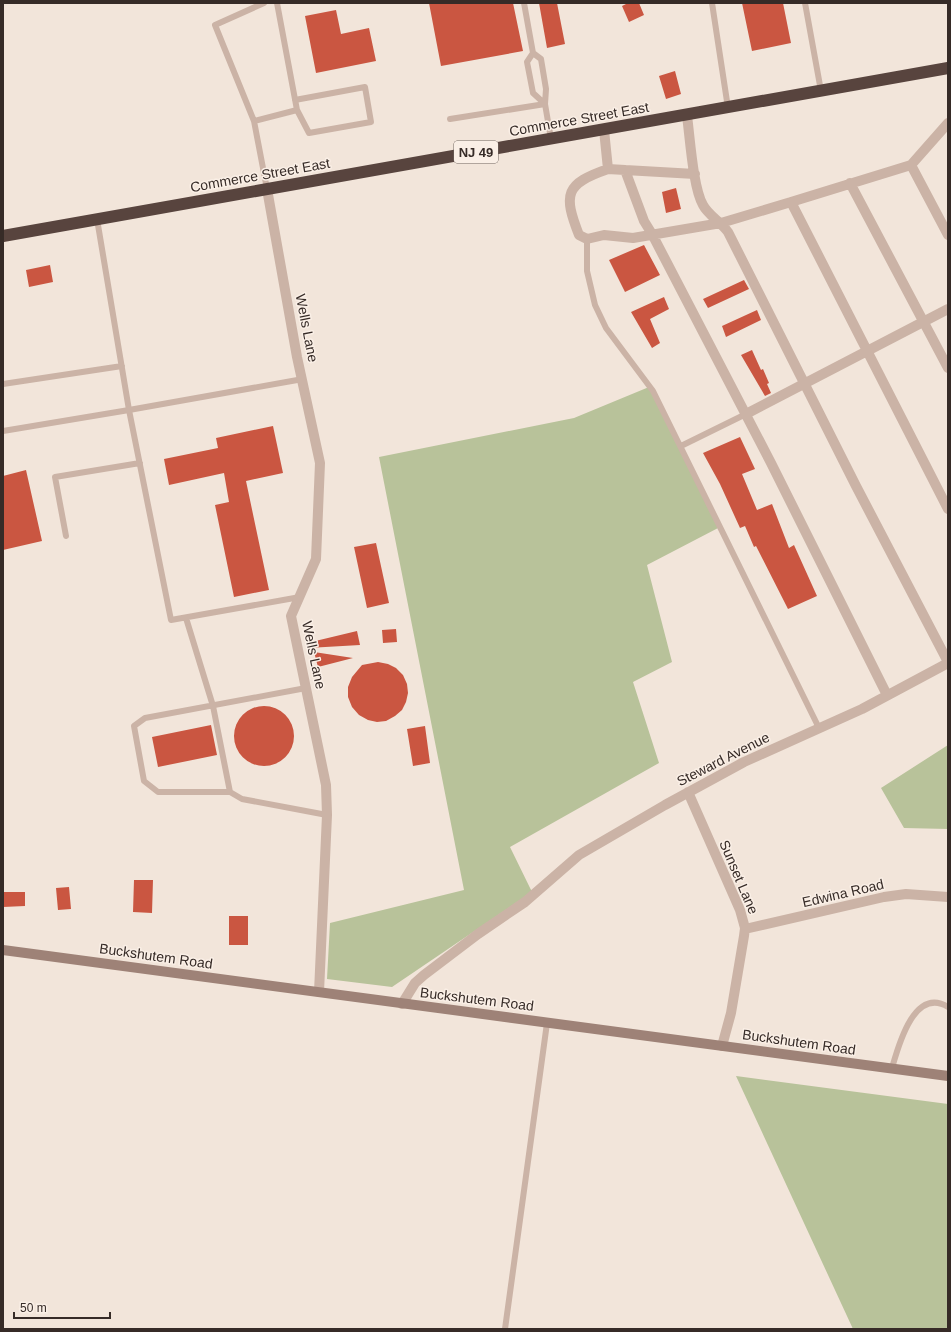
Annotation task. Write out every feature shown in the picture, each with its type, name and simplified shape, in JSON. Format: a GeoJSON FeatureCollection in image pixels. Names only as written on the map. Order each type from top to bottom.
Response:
{"type":"FeatureCollection","features":[{"type":"Feature","properties":{"kind":"highway","name":"Commerce Street East"},"geometry":{"type":"LineString","coordinates":[[3,236],[687,116],[948,68]]}},
{"type":"Feature","properties":{"kind":"main road","name":"Buckshutem Road"},"geometry":{"type":"LineString","coordinates":[[3,950],[948,1076]]}},
{"type":"Feature","properties":{"kind":"street"},"geometry":{"type":"LineString","coordinates":[[687,116],[695,174],[702,203],[706,210],[721,223],[728,232],[806,383],[856,486],[948,663]]}},
{"type":"Feature","properties":{"kind":"street"},"geometry":{"type":"LineString","coordinates":[[695,174],[608,169],[587,176],[574,186],[569,197],[570,213],[579,235],[587,239],[604,235],[633,238],[721,223],[791,202],[911,165],[948,123]]}},
{"type":"Feature","properties":{"kind":"street"},"geometry":{"type":"LineString","coordinates":[[604,130],[608,169]]}},
{"type":"Feature","properties":{"kind":"street"},"geometry":{"type":"LineString","coordinates":[[911,165],[948,235]]}},
{"type":"Feature","properties":{"kind":"street"},"geometry":{"type":"LineString","coordinates":[[625,170],[644,221],[746,414],[888,694]]}},
{"type":"Feature","properties":{"kind":"street"},"geometry":{"type":"LineString","coordinates":[[850,183],[948,368]]}},
{"type":"Feature","properties":{"kind":"street","name":"Wells Lane"},"geometry":{"type":"LineString","coordinates":[[267,189],[294,342],[320,463],[316,559],[291,616],[326,785],[328,815],[319,992]]}},
{"type":"Feature","properties":{"kind":"street"},"geometry":{"type":"LineString","coordinates":[[791,202],[948,509]]}},
{"type":"Feature","properties":{"kind":"street"},"geometry":{"type":"LineString","coordinates":[[746,414],[948,309]]}},
{"type":"Feature","properties":{"kind":"street","name":"Steward Avenue"},"geometry":{"type":"LineString","coordinates":[[402,1004],[415,983],[424,975],[478,934],[525,902],[580,856],[688,792],[744,762],[862,709],[948,663]]}},
{"type":"Feature","properties":{"kind":"street","name":"Sunset Lane"},"geometry":{"type":"LineString","coordinates":[[688,792],[740,910],[745,929],[731,1013],[722,1046]]}},
{"type":"Feature","properties":{"kind":"street","name":"Edwina Road"},"geometry":{"type":"LineString","coordinates":[[745,929],[899,895],[924,894],[948,897]]}},
{"type":"Feature","properties":{"kind":"lane"},"geometry":{"type":"LineString","coordinates":[[264,3],[215,25],[254,121],[267,189]]}},
{"type":"Feature","properties":{"kind":"lane"},"geometry":{"type":"LineString","coordinates":[[277,3],[295,100],[297,110],[310,133],[371,122],[365,87],[295,100]]}},
{"type":"Feature","properties":{"kind":"lane"},"geometry":{"type":"LineString","coordinates":[[524,3],[533,53],[541,60],[546,89],[545,104],[551,139]]}},
{"type":"Feature","properties":{"kind":"lane"},"geometry":{"type":"LineString","coordinates":[[712,3],[728,108]]}},
{"type":"Feature","properties":{"kind":"lane"},"geometry":{"type":"LineString","coordinates":[[805,3],[821,91]]}},
{"type":"Feature","properties":{"kind":"lane"},"geometry":{"type":"LineString","coordinates":[[533,53],[527,62],[534,93],[545,104]]}},
{"type":"Feature","properties":{"kind":"lane"},"geometry":{"type":"LineString","coordinates":[[450,119],[545,104]]}},
{"type":"Feature","properties":{"kind":"lane"},"geometry":{"type":"LineString","coordinates":[[254,121],[297,110]]}},
{"type":"Feature","properties":{"kind":"lane"},"geometry":{"type":"LineString","coordinates":[[98,219],[129,410],[171,620],[300,597]]}},
{"type":"Feature","properties":{"kind":"lane"},"geometry":{"type":"LineString","coordinates":[[587,239],[587,271],[595,305],[606,328],[653,391],[819,728]]}},
{"type":"Feature","properties":{"kind":"lane"},"geometry":{"type":"LineString","coordinates":[[3,384],[122,366]]}},
{"type":"Feature","properties":{"kind":"lane"},"geometry":{"type":"LineString","coordinates":[[3,431],[303,379]]}},
{"type":"Feature","properties":{"kind":"lane"},"geometry":{"type":"LineString","coordinates":[[681,446],[746,414]]}},
{"type":"Feature","properties":{"kind":"lane"},"geometry":{"type":"LineString","coordinates":[[66,536],[55,477],[140,463]]}},
{"type":"Feature","properties":{"kind":"lane"},"geometry":{"type":"LineString","coordinates":[[186,618],[213,706],[230,792]]}},
{"type":"Feature","properties":{"kind":"lane"},"geometry":{"type":"LineString","coordinates":[[306,688],[145,718],[134,726],[144,781],[158,792],[230,792],[242,799],[328,815]]}},
{"type":"Feature","properties":{"kind":"lane"},"geometry":{"type":"LineString","coordinates":[[892,1068],[899,1046],[914,1014],[919,1009],[932,1003],[948,1007]]}},
{"type":"Feature","properties":{"kind":"lane"},"geometry":{"type":"LineString","coordinates":[[505,1329],[547,1022]]}},
{"type":"Feature","properties":{"kind":"green space"},"geometry":{"type":"Polygon","coordinates":[[[649,387],[720,527],[647,565],[672,662],[633,682],[659,763],[510,847],[532,892],[392,987],[327,979],[330,923],[464,890],[379,457],[574,418],[649,387]]]}},
{"type":"Feature","properties":{"kind":"green space"},"geometry":{"type":"Polygon","coordinates":[[[948,745],[948,829],[904,828],[881,788],[948,745]]]}},
{"type":"Feature","properties":{"kind":"green space"},"geometry":{"type":"Polygon","coordinates":[[[736,1076],[948,1104],[948,1329],[853,1329],[736,1076]]]}},
{"type":"Feature","properties":{"kind":"building"},"geometry":{"type":"Polygon","coordinates":[[[429,3],[513,3],[523,51],[441,66],[429,3]]]}},
{"type":"Feature","properties":{"kind":"building"},"geometry":{"type":"Polygon","coordinates":[[[539,3],[557,3],[565,44],[547,48],[539,3]]]}},
{"type":"Feature","properties":{"kind":"building"},"geometry":{"type":"Polygon","coordinates":[[[628,3],[639,3],[644,15],[629,22],[622,6],[628,3]]]}},
{"type":"Feature","properties":{"kind":"building"},"geometry":{"type":"Polygon","coordinates":[[[742,3],[783,3],[791,43],[752,51],[742,3]]]}},
{"type":"Feature","properties":{"kind":"building"},"geometry":{"type":"Polygon","coordinates":[[[336,10],[341,34],[369,28],[376,61],[316,73],[305,16],[336,10]]]}},
{"type":"Feature","properties":{"kind":"building"},"geometry":{"type":"Polygon","coordinates":[[[675,71],[681,94],[666,99],[659,76],[675,71]]]}},
{"type":"Feature","properties":{"kind":"building"},"geometry":{"type":"Polygon","coordinates":[[[676,188],[681,209],[666,213],[662,192],[676,188]]]}},
{"type":"Feature","properties":{"kind":"building"},"geometry":{"type":"Polygon","coordinates":[[[644,245],[660,275],[625,292],[609,260],[644,245]]]}},
{"type":"Feature","properties":{"kind":"building"},"geometry":{"type":"Polygon","coordinates":[[[50,265],[53,282],[29,287],[26,270],[50,265]]]}},
{"type":"Feature","properties":{"kind":"building"},"geometry":{"type":"Polygon","coordinates":[[[744,280],[749,289],[708,308],[703,299],[744,280]]]}},
{"type":"Feature","properties":{"kind":"building"},"geometry":{"type":"Polygon","coordinates":[[[664,297],[669,309],[650,319],[660,343],[652,348],[631,312],[664,297]]]}},
{"type":"Feature","properties":{"kind":"building"},"geometry":{"type":"Polygon","coordinates":[[[757,310],[761,320],[726,337],[722,326],[757,310]]]}},
{"type":"Feature","properties":{"kind":"building"},"geometry":{"type":"Polygon","coordinates":[[[752,350],[769,383],[767,384],[771,393],[765,396],[741,355],[752,350]]]}},
{"type":"Feature","properties":{"kind":"building"},"geometry":{"type":"Polygon","coordinates":[[[273,426],[283,473],[246,481],[269,590],[234,597],[215,505],[229,502],[224,473],[169,485],[164,459],[218,448],[216,438],[273,426]]]}},
{"type":"Feature","properties":{"kind":"building"},"geometry":{"type":"Polygon","coordinates":[[[740,437],[755,469],[742,474],[757,510],[772,504],[789,548],[794,545],[817,596],[788,609],[756,546],[754,547],[745,526],[740,528],[720,484],[703,453],[740,437]]]}},
{"type":"Feature","properties":{"kind":"building"},"geometry":{"type":"Polygon","coordinates":[[[26,470],[42,541],[3,550],[3,476],[26,470]]]}},
{"type":"Feature","properties":{"kind":"building"},"geometry":{"type":"Polygon","coordinates":[[[376,543],[389,603],[367,608],[354,547],[376,543]]]}},
{"type":"Feature","properties":{"kind":"building"},"geometry":{"type":"Polygon","coordinates":[[[396,629],[397,642],[383,643],[382,630],[396,629]]]}},
{"type":"Feature","properties":{"kind":"building"},"geometry":{"type":"Polygon","coordinates":[[[357,631],[360,645],[308,648],[307,643],[357,631]]]}},
{"type":"Feature","properties":{"kind":"building"},"geometry":{"type":"Polygon","coordinates":[[[314,652],[353,658],[318,667],[314,652]]]}},
{"type":"Feature","properties":{"kind":"building"},"geometry":{"type":"Polygon","coordinates":[[[378,662],[388,664],[396,668],[403,675],[407,684],[408,693],[402,710],[386,721],[377,722],[368,720],[359,715],[352,707],[348,697],[348,687],[352,677],[362,665],[378,662]]]}},
{"type":"Feature","properties":{"kind":"building"},"geometry":{"type":"Polygon","coordinates":[[[264,706],[281,711],[289,719],[294,736],[289,753],[281,761],[264,766],[247,761],[239,753],[234,736],[239,719],[247,711],[264,706]]]}},
{"type":"Feature","properties":{"kind":"building"},"geometry":{"type":"Polygon","coordinates":[[[211,725],[217,755],[158,767],[152,737],[211,725]]]}},
{"type":"Feature","properties":{"kind":"building"},"geometry":{"type":"Polygon","coordinates":[[[425,726],[430,763],[413,766],[407,729],[425,726]]]}},
{"type":"Feature","properties":{"kind":"building"},"geometry":{"type":"Polygon","coordinates":[[[134,880],[153,880],[152,913],[133,912],[134,880]]]}},
{"type":"Feature","properties":{"kind":"building"},"geometry":{"type":"Polygon","coordinates":[[[69,887],[71,909],[58,910],[56,888],[69,887]]]}},
{"type":"Feature","properties":{"kind":"building"},"geometry":{"type":"Polygon","coordinates":[[[3,892],[25,892],[25,906],[3,907],[3,892]]]}},
{"type":"Feature","properties":{"kind":"building"},"geometry":{"type":"Polygon","coordinates":[[[229,916],[248,916],[248,945],[229,945],[229,916]]]}}]}
